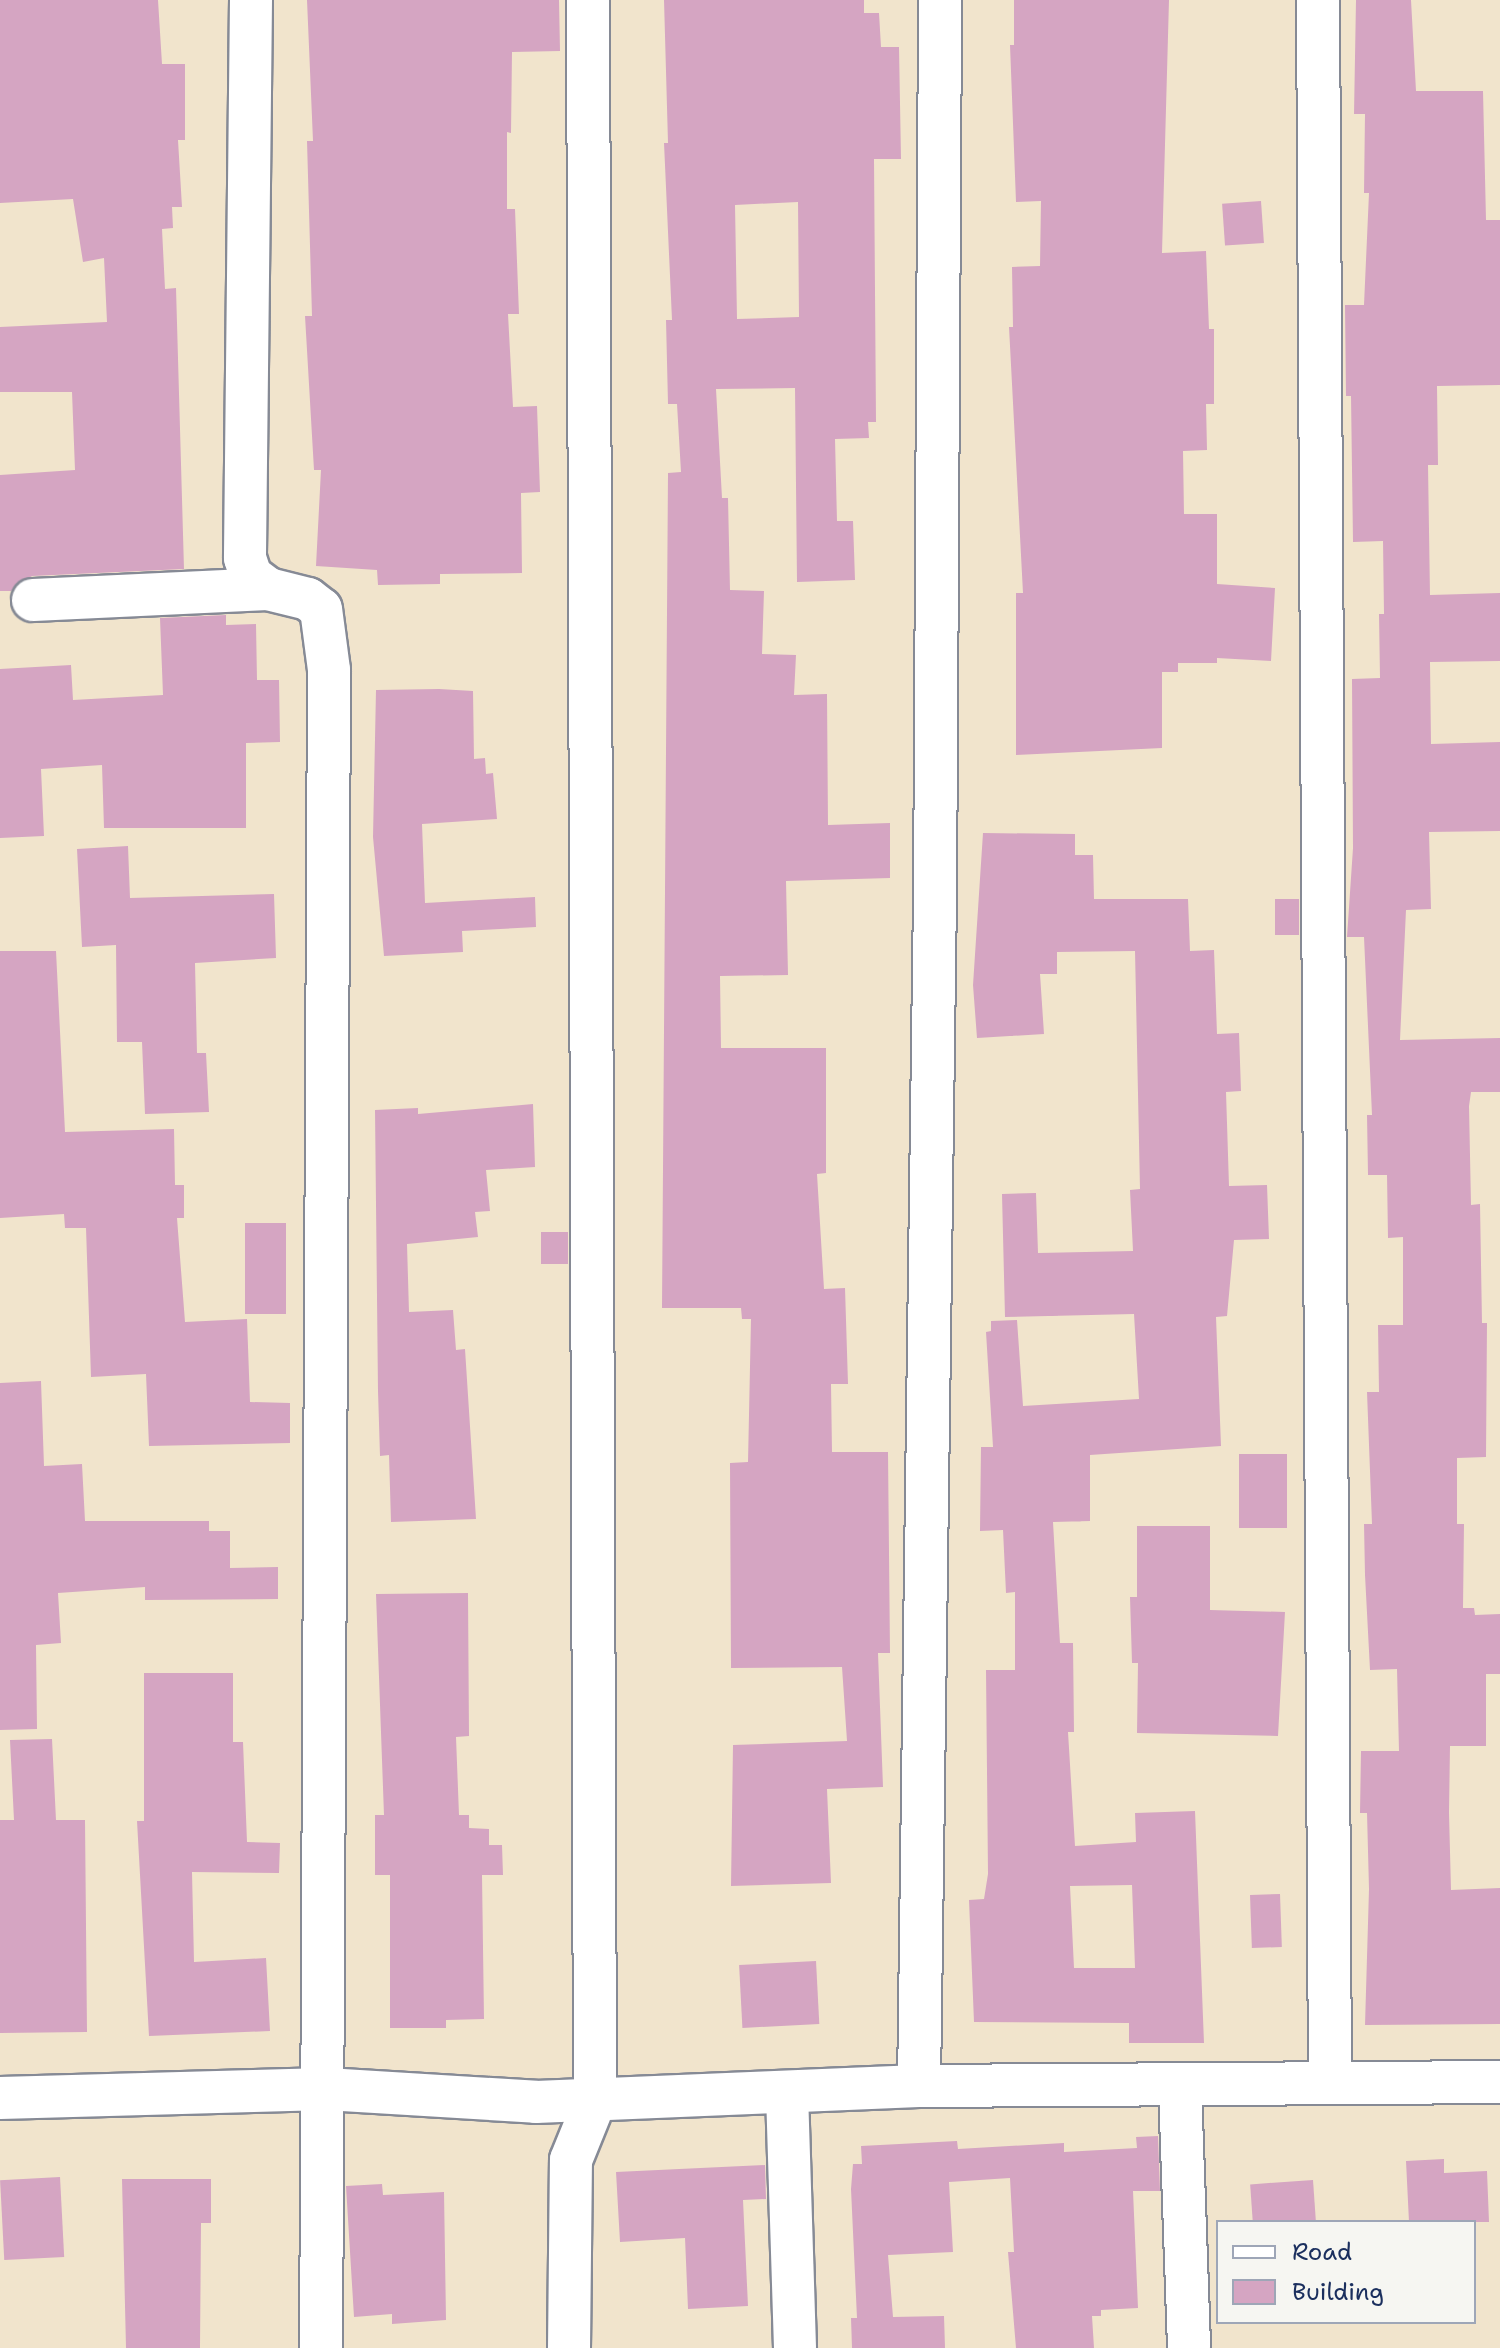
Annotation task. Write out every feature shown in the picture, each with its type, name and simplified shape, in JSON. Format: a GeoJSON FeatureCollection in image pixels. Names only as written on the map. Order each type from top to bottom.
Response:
{"type":"FeatureCollection","features":[{"type":"Feature","properties":{"kind":"street"},"geometry":{"type":"LineString","coordinates":[[251,0],[245,558],[251,576],[268,589]]}},
{"type":"Feature","properties":{"kind":"street"},"geometry":{"type":"LineString","coordinates":[[569,2348],[571,2160],[595,2101],[588,0]]}},
{"type":"Feature","properties":{"kind":"street"},"geometry":{"type":"LineString","coordinates":[[919,2086],[935,902],[940,0]]}},
{"type":"Feature","properties":{"kind":"street"},"geometry":{"type":"LineString","coordinates":[[1318,0],[1330,2083]]}},
{"type":"Feature","properties":{"kind":"street"},"geometry":{"type":"LineString","coordinates":[[33,600],[268,589],[308,599],[321,609],[329,670],[326,2089],[321,2348]]}},
{"type":"Feature","properties":{"kind":"street"},"geometry":{"type":"LineString","coordinates":[[0,2098],[326,2089],[595,2101],[919,2086],[1180,2088],[1500,2082]]}},
{"type":"Feature","properties":{"kind":"street"},"geometry":{"type":"LineString","coordinates":[[1180,2088],[1189,2348]]}},
{"type":"Feature","properties":{"kind":"street"},"geometry":{"type":"LineString","coordinates":[[787,2093],[795,2348]]}},
{"type":"Feature","properties":{"kind":"building"},"geometry":{"type":"Polygon","coordinates":[[[0,0],[158,0],[162,64],[185,64],[185,140],[178,140],[182,207],[172,207],[173,228],[162,229],[165,289],[176,288],[184,569],[32,576],[11,591],[0,591],[0,475],[75,470],[72,392],[0,392],[0,327],[107,322],[104,258],[83,262],[73,199],[0,203],[0,0]]]}},
{"type":"Feature","properties":{"kind":"building"},"geometry":{"type":"Polygon","coordinates":[[[307,0],[559,0],[560,51],[512,52],[511,133],[507,132],[507,209],[515,209],[519,314],[508,314],[513,407],[537,406],[540,492],[521,493],[522,573],[440,574],[440,584],[378,585],[377,570],[316,566],[321,470],[314,470],[305,316],[312,316],[307,141],[313,141],[307,0]]]}},
{"type":"Feature","properties":{"kind":"building"},"geometry":{"type":"Polygon","coordinates":[[[664,0],[864,0],[864,13],[879,13],[881,47],[899,47],[901,159],[874,159],[876,422],[868,422],[869,438],[835,439],[837,521],[853,521],[855,580],[797,582],[795,388],[716,389],[722,498],[728,498],[730,590],[764,591],[762,654],[796,655],[794,695],[827,694],[828,825],[890,823],[890,878],[786,881],[788,975],[720,976],[721,1048],[826,1048],[826,1173],[817,1174],[824,1289],[845,1288],[848,1384],[831,1384],[832,1452],[888,1452],[890,1653],[878,1653],[883,1787],[827,1789],[831,1883],[731,1886],[733,1745],[847,1741],[842,1667],[731,1668],[730,1463],[748,1462],[751,1319],[742,1319],[741,1308],[662,1308],[668,473],[681,472],[677,404],[668,404],[666,320],[672,320],[664,143],[668,143],[664,0]],[[798,202],[735,205],[737,319],[799,317],[798,202]]]}},
{"type":"Feature","properties":{"kind":"building"},"geometry":{"type":"Polygon","coordinates":[[[1014,0],[1169,0],[1162,253],[1206,251],[1209,329],[1214,329],[1214,404],[1206,404],[1207,450],[1183,451],[1184,514],[1217,514],[1217,584],[1275,588],[1271,661],[1217,658],[1217,663],[1178,663],[1178,672],[1162,672],[1162,748],[1016,755],[1016,593],[1023,593],[1009,327],[1013,327],[1012,267],[1040,266],[1041,201],[1016,202],[1010,45],[1014,45],[1014,0]]]}},
{"type":"Feature","properties":{"kind":"building"},"geometry":{"type":"Polygon","coordinates":[[[1356,0],[1411,0],[1416,91],[1483,91],[1486,220],[1500,220],[1500,385],[1437,386],[1438,465],[1428,465],[1430,595],[1500,593],[1500,661],[1430,662],[1431,744],[1500,742],[1500,831],[1429,832],[1431,909],[1406,910],[1400,1040],[1500,1038],[1500,1092],[1471,1092],[1469,1106],[1471,1205],[1480,1204],[1482,1323],[1487,1323],[1486,1457],[1457,1458],[1457,1524],[1464,1524],[1463,1608],[1474,1608],[1475,1615],[1500,1614],[1500,1674],[1486,1674],[1486,1746],[1450,1746],[1449,1813],[1451,1890],[1500,1888],[1500,2024],[1365,2025],[1369,1889],[1367,1813],[1360,1813],[1361,1751],[1399,1751],[1397,1669],[1370,1670],[1364,1524],[1372,1524],[1367,1392],[1379,1392],[1378,1325],[1403,1325],[1403,1237],[1388,1238],[1387,1175],[1368,1175],[1367,1115],[1372,1115],[1364,937],[1347,937],[1353,848],[1352,679],[1380,678],[1379,614],[1384,614],[1383,541],[1353,542],[1351,396],[1346,396],[1345,305],[1364,305],[1369,193],[1364,193],[1365,114],[1354,114],[1356,0]]]}},
{"type":"Feature","properties":{"kind":"building"},"geometry":{"type":"Polygon","coordinates":[[[1261,201],[1264,243],[1225,246],[1222,204],[1261,201]]]}},
{"type":"Feature","properties":{"kind":"building"},"geometry":{"type":"Polygon","coordinates":[[[226,615],[226,625],[256,624],[257,680],[279,680],[280,742],[246,743],[246,828],[104,828],[102,765],[41,769],[44,836],[0,838],[0,669],[71,665],[73,700],[163,695],[160,618],[226,615]]]}},
{"type":"Feature","properties":{"kind":"building"},"geometry":{"type":"Polygon","coordinates":[[[376,690],[473,691],[474,759],[485,758],[486,774],[493,773],[497,819],[422,824],[425,903],[535,897],[536,927],[462,931],[463,952],[384,956],[373,837],[376,690]]]}},
{"type":"Feature","properties":{"kind":"building"},"geometry":{"type":"Polygon","coordinates":[[[983,833],[1075,834],[1075,855],[1093,855],[1094,899],[1188,899],[1190,951],[1214,950],[1217,1034],[1239,1033],[1241,1091],[1226,1092],[1229,1186],[1267,1185],[1269,1239],[1234,1240],[1227,1316],[1216,1317],[1221,1446],[1090,1455],[1090,1521],[1053,1522],[1060,1643],[1073,1643],[1074,1732],[1068,1732],[1075,1846],[1136,1842],[1135,1813],[1195,1811],[1204,2043],[1129,2043],[1129,2023],[974,2022],[969,1900],[984,1899],[988,1874],[986,1670],[1015,1670],[1015,1592],[1006,1593],[1003,1530],[980,1531],[981,1447],[993,1447],[986,1332],[991,1331],[991,1321],[1017,1320],[1023,1406],[1139,1399],[1134,1314],[1005,1317],[1002,1194],[1036,1193],[1038,1253],[1133,1251],[1130,1190],[1140,1189],[1135,951],[1057,952],[1057,974],[1040,974],[1044,1034],[977,1038],[973,985],[983,833]],[[1132,1885],[1070,1886],[1074,1968],[1135,1968],[1132,1885]]]}},
{"type":"Feature","properties":{"kind":"building"},"geometry":{"type":"Polygon","coordinates":[[[128,846],[130,898],[274,894],[276,958],[195,963],[197,1053],[206,1053],[209,1112],[145,1114],[142,1042],[117,1042],[116,945],[82,947],[77,849],[128,846]]]}},
{"type":"Feature","properties":{"kind":"building"},"geometry":{"type":"Polygon","coordinates":[[[1275,899],[1299,899],[1299,935],[1275,935],[1275,899]]]}},
{"type":"Feature","properties":{"kind":"building"},"geometry":{"type":"Polygon","coordinates":[[[0,951],[56,951],[65,1132],[174,1129],[175,1185],[184,1185],[184,1218],[177,1218],[185,1322],[247,1319],[250,1402],[290,1403],[290,1443],[149,1446],[146,1374],[91,1377],[86,1228],[65,1228],[64,1214],[0,1218],[0,951]]]}},
{"type":"Feature","properties":{"kind":"building"},"geometry":{"type":"Polygon","coordinates":[[[533,1104],[535,1167],[486,1170],[490,1211],[475,1212],[478,1237],[407,1244],[409,1312],[453,1310],[456,1350],[465,1349],[476,1519],[391,1522],[389,1455],[380,1456],[375,1110],[418,1108],[418,1114],[533,1104]]]}},
{"type":"Feature","properties":{"kind":"building"},"geometry":{"type":"Polygon","coordinates":[[[245,1223],[286,1223],[286,1314],[245,1314],[245,1223]]]}},
{"type":"Feature","properties":{"kind":"building"},"geometry":{"type":"Polygon","coordinates":[[[541,1232],[568,1232],[568,1264],[541,1264],[541,1232]]]}},
{"type":"Feature","properties":{"kind":"building"},"geometry":{"type":"Polygon","coordinates":[[[41,1381],[44,1466],[82,1464],[85,1521],[209,1521],[209,1531],[230,1531],[230,1568],[278,1567],[278,1599],[145,1600],[145,1587],[58,1593],[61,1643],[36,1645],[37,1729],[0,1730],[0,1383],[41,1381]]]}},
{"type":"Feature","properties":{"kind":"building"},"geometry":{"type":"Polygon","coordinates":[[[1239,1454],[1287,1454],[1287,1528],[1239,1528],[1239,1454]]]}},
{"type":"Feature","properties":{"kind":"building"},"geometry":{"type":"Polygon","coordinates":[[[1137,1526],[1210,1526],[1210,1610],[1285,1612],[1278,1736],[1137,1733],[1138,1663],[1132,1663],[1130,1597],[1137,1597],[1137,1526]]]}},
{"type":"Feature","properties":{"kind":"building"},"geometry":{"type":"Polygon","coordinates":[[[468,1593],[469,1736],[456,1737],[459,1815],[469,1815],[469,1828],[489,1829],[489,1845],[502,1845],[503,1875],[482,1875],[484,2019],[446,2020],[446,2028],[390,2028],[390,1875],[375,1875],[375,1815],[384,1815],[376,1594],[468,1593]]]}},
{"type":"Feature","properties":{"kind":"building"},"geometry":{"type":"Polygon","coordinates":[[[144,1673],[233,1673],[233,1742],[243,1742],[247,1842],[280,1843],[279,1873],[192,1872],[194,1962],[266,1958],[270,2031],[149,2036],[137,1821],[144,1821],[144,1673]]]}},
{"type":"Feature","properties":{"kind":"building"},"geometry":{"type":"Polygon","coordinates":[[[52,1739],[56,1820],[85,1820],[87,2032],[0,2033],[0,1820],[14,1820],[10,1740],[52,1739]]]}},
{"type":"Feature","properties":{"kind":"building"},"geometry":{"type":"Polygon","coordinates":[[[1280,1894],[1282,1947],[1252,1948],[1250,1895],[1280,1894]]]}},
{"type":"Feature","properties":{"kind":"building"},"geometry":{"type":"Polygon","coordinates":[[[816,1961],[819,2024],[742,2028],[739,1965],[816,1961]]]}},
{"type":"Feature","properties":{"kind":"building"},"geometry":{"type":"Polygon","coordinates":[[[1158,2136],[1160,2191],[1133,2191],[1138,2308],[1101,2310],[1101,2316],[1092,2316],[1094,2348],[1016,2348],[1008,2252],[1014,2252],[1010,2178],[949,2182],[953,2252],[888,2255],[893,2317],[944,2316],[945,2348],[852,2348],[851,2318],[857,2318],[851,2189],[853,2164],[862,2164],[861,2146],[957,2141],[958,2149],[1064,2143],[1064,2152],[1137,2148],[1136,2137],[1158,2136]]]}},
{"type":"Feature","properties":{"kind":"building"},"geometry":{"type":"Polygon","coordinates":[[[1444,2159],[1444,2173],[1487,2171],[1489,2222],[1409,2220],[1406,2161],[1444,2159]]]}},
{"type":"Feature","properties":{"kind":"building"},"geometry":{"type":"Polygon","coordinates":[[[765,2165],[766,2199],[743,2200],[748,2306],[688,2309],[685,2238],[620,2242],[616,2172],[765,2165]]]}},
{"type":"Feature","properties":{"kind":"building"},"geometry":{"type":"Polygon","coordinates":[[[60,2177],[64,2257],[4,2260],[0,2180],[60,2177]]]}},
{"type":"Feature","properties":{"kind":"building"},"geometry":{"type":"Polygon","coordinates":[[[122,2179],[211,2179],[211,2223],[201,2223],[200,2348],[126,2348],[122,2179]]]}},
{"type":"Feature","properties":{"kind":"building"},"geometry":{"type":"Polygon","coordinates":[[[1313,2180],[1316,2220],[1253,2220],[1250,2184],[1313,2180]]]}},
{"type":"Feature","properties":{"kind":"building"},"geometry":{"type":"Polygon","coordinates":[[[382,2184],[383,2195],[444,2192],[446,2320],[392,2324],[392,2314],[354,2317],[346,2186],[382,2184]]]}}]}
